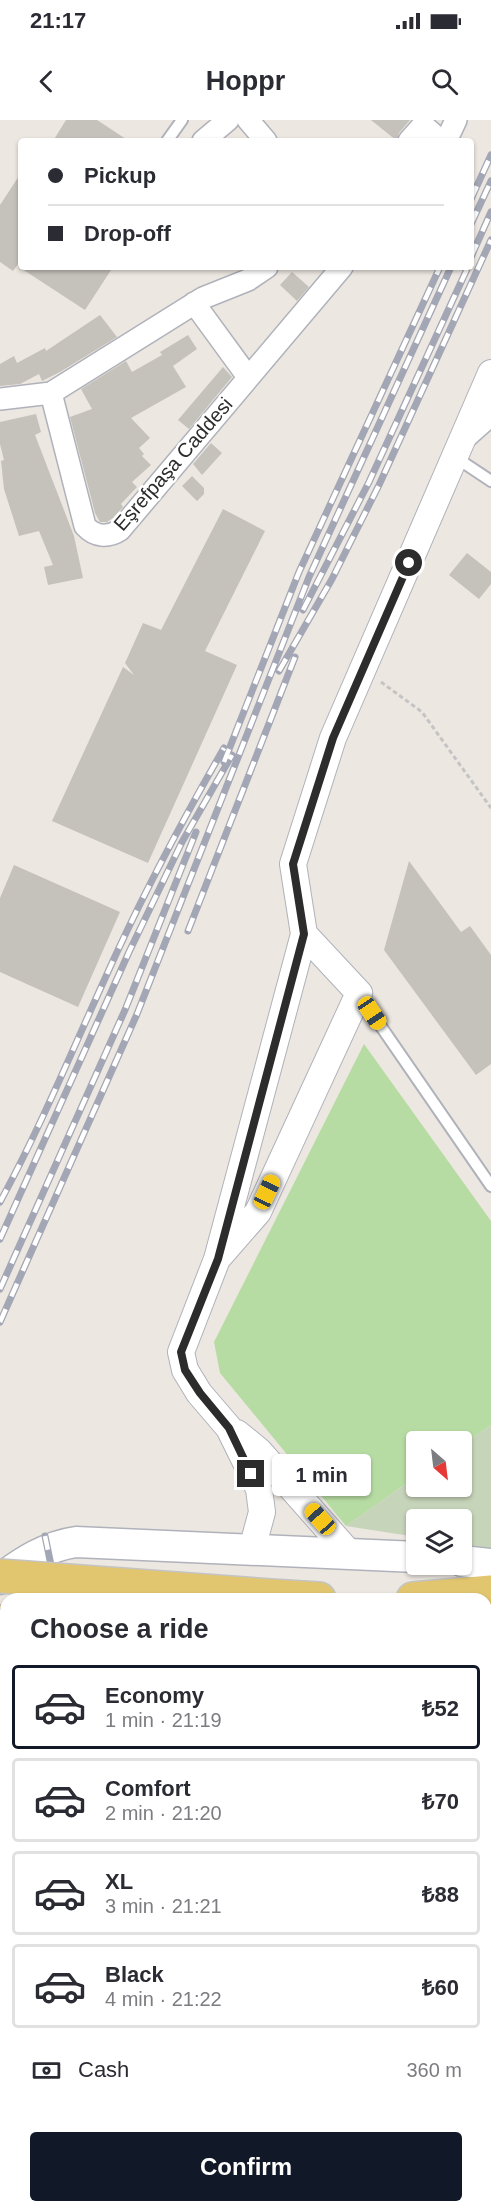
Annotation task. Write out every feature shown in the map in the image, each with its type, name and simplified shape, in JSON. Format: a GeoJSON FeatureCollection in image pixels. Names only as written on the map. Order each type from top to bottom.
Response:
{"type":"FeatureCollection","features":[{"type":"Feature","properties":{"kind":"main road"},"geometry":{"type":"LineString","coordinates":[[95,1542],[116,1549],[127,1561],[132,1577],[132,1593]]}},
{"type":"Feature","properties":{"kind":"main road"},"geometry":{"type":"LineString","coordinates":[[3,1578],[47,1550],[63,1544],[95,1542],[406,1557]]}},
{"type":"Feature","properties":{"kind":"main road"},"geometry":{"type":"LineString","coordinates":[[472,1562],[491,1564]]}},
{"type":"Feature","properties":{"kind":"main road"},"geometry":{"type":"LineString","coordinates":[[3,1578],[227,1593]]}},
{"type":"Feature","properties":{"kind":"street"},"geometry":{"type":"LineString","coordinates":[[207,138],[228,120]]}},
{"type":"Feature","properties":{"kind":"street"},"geometry":{"type":"LineString","coordinates":[[248,120],[263,138]]}},
{"type":"Feature","properties":{"kind":"street"},"geometry":{"type":"LineString","coordinates":[[447,138],[456,120]]}},
{"type":"Feature","properties":{"kind":"street"},"geometry":{"type":"LineString","coordinates":[[412,138],[423,125],[438,138]]}},
{"type":"Feature","properties":{"kind":"street"},"geometry":{"type":"LineString","coordinates":[[0,399],[51,393],[194,303],[248,280],[263,270]]}},
{"type":"Feature","properties":{"kind":"street","name":"Eşrefpaşa Caddesi"},"geometry":{"type":"LineString","coordinates":[[51,393],[85,526],[93,533],[104,536],[120,530],[339,270]]}},
{"type":"Feature","properties":{"kind":"street"},"geometry":{"type":"LineString","coordinates":[[194,303],[248,377]]}},
{"type":"Feature","properties":{"kind":"street"},"geometry":{"type":"LineString","coordinates":[[252,1549],[262,1512],[259,1489],[229,1428],[200,1393],[185,1370],[181,1352],[218,1259],[304,934],[293,864],[333,738],[491,373]]}},
{"type":"Feature","properties":{"kind":"street"},"geometry":{"type":"LineString","coordinates":[[459,448],[491,416]]}},
{"type":"Feature","properties":{"kind":"street"},"geometry":{"type":"LineString","coordinates":[[218,1259],[258,1212],[359,993],[304,934]]}},
{"type":"Feature","properties":{"kind":"street"},"geometry":{"type":"LineString","coordinates":[[229,1428],[247,1440],[259,1452],[350,1554]]}},
{"type":"Feature","properties":{"kind":"lane"},"geometry":{"type":"LineString","coordinates":[[169,138],[182,120]]}},
{"type":"Feature","properties":{"kind":"lane"},"geometry":{"type":"LineString","coordinates":[[459,448],[491,481]]}},
{"type":"Feature","properties":{"kind":"lane"},"geometry":{"type":"LineString","coordinates":[[359,993],[491,1186]]}},
{"type":"Feature","properties":{"kind":"path"},"geometry":{"type":"LineString","coordinates":[[363,669],[422,712],[491,808]]}},
{"type":"Feature","properties":{"kind":"green space"},"geometry":{"type":"Polygon","coordinates":[[[364,1044],[491,1221],[491,1425],[472,1438],[472,1431],[406,1431],[406,1484],[346,1526],[220,1373],[214,1342],[364,1044]]]}},
{"type":"Feature","properties":{"kind":"green space"},"geometry":{"type":"Polygon","coordinates":[[[491,1425],[491,1548],[472,1545],[472,1509],[406,1509],[406,1535],[346,1526],[406,1484],[406,1497],[472,1497],[472,1438],[491,1425]]]}},
{"type":"Feature","properties":{"kind":"building"},"geometry":{"type":"Polygon","coordinates":[[[66,120],[97,120],[124,138],[55,138],[66,120]]]}},
{"type":"Feature","properties":{"kind":"building"},"geometry":{"type":"Polygon","coordinates":[[[371,120],[410,120],[398,138],[393,138],[371,120]]]}},
{"type":"Feature","properties":{"kind":"building"},"geometry":{"type":"Polygon","coordinates":[[[18,178],[18,264],[13,271],[0,262],[0,205],[18,178]]]}},
{"type":"Feature","properties":{"kind":"building"},"geometry":{"type":"Polygon","coordinates":[[[24,270],[111,270],[85,310],[24,270]]]}},
{"type":"Feature","properties":{"kind":"building"},"geometry":{"type":"Polygon","coordinates":[[[292,272],[309,287],[297,301],[280,285],[292,272]]]}},
{"type":"Feature","properties":{"kind":"building"},"geometry":{"type":"Polygon","coordinates":[[[100,315],[117,337],[42,381],[39,374],[20,384],[0,386],[0,364],[14,356],[17,363],[45,348],[46,351],[100,315]]]}},
{"type":"Feature","properties":{"kind":"building"},"geometry":{"type":"Polygon","coordinates":[[[188,335],[197,349],[173,366],[186,387],[131,418],[150,438],[139,448],[144,454],[142,456],[151,465],[132,482],[137,487],[121,504],[123,507],[107,522],[100,522],[95,513],[70,417],[92,409],[81,389],[126,361],[132,372],[162,355],[160,352],[188,335]]]}},
{"type":"Feature","properties":{"kind":"building"},"geometry":{"type":"Polygon","coordinates":[[[223,367],[232,377],[189,429],[178,420],[223,367]]]}},
{"type":"Feature","properties":{"kind":"building"},"geometry":{"type":"Polygon","coordinates":[[[36,414],[41,432],[35,435],[74,536],[83,578],[48,585],[44,567],[53,565],[39,531],[19,536],[4,489],[1,461],[4,460],[0,444],[0,422],[36,414]]]}},
{"type":"Feature","properties":{"kind":"building"},"geometry":{"type":"Polygon","coordinates":[[[211,443],[222,453],[202,475],[193,464],[211,443]]]}},
{"type":"Feature","properties":{"kind":"building"},"geometry":{"type":"Polygon","coordinates":[[[192,476],[204,488],[204,494],[197,501],[182,486],[192,476]]]}},
{"type":"Feature","properties":{"kind":"building"},"geometry":{"type":"Polygon","coordinates":[[[223,509],[265,531],[205,651],[237,665],[148,863],[52,821],[123,667],[134,675],[125,663],[143,623],[161,630],[223,509]]]}},
{"type":"Feature","properties":{"kind":"building"},"geometry":{"type":"Polygon","coordinates":[[[467,553],[491,572],[491,584],[479,599],[449,575],[467,553]]]}},
{"type":"Feature","properties":{"kind":"building"},"geometry":{"type":"Polygon","coordinates":[[[409,861],[461,932],[470,926],[491,955],[491,1064],[476,1075],[384,950],[409,861]]]}},
{"type":"Feature","properties":{"kind":"building"},"geometry":{"type":"Polygon","coordinates":[[[14,865],[120,912],[78,1007],[0,972],[0,898],[14,865]]]}},
{"type":"Feature","properties":{"kind":"tram line"},"geometry":{"type":"LineString","coordinates":[[0,1590],[36,1593]]}},
{"type":"Feature","properties":{"kind":"railway"},"geometry":{"type":"LineString","coordinates":[[474,192],[491,155]]}},
{"type":"Feature","properties":{"kind":"railway"},"geometry":{"type":"LineString","coordinates":[[474,218],[491,181]]}},
{"type":"Feature","properties":{"kind":"railway"},"geometry":{"type":"LineString","coordinates":[[474,250],[491,212]]}},
{"type":"Feature","properties":{"kind":"railway"},"geometry":{"type":"LineString","coordinates":[[279,671],[332,579],[379,485],[491,240]]}},
{"type":"Feature","properties":{"kind":"railway"},"geometry":{"type":"LineString","coordinates":[[224,762],[299,572],[439,270]]}},
{"type":"Feature","properties":{"kind":"railway"},"geometry":{"type":"LineString","coordinates":[[0,1322],[137,1014],[309,577],[450,270]]}},
{"type":"Feature","properties":{"kind":"railway"},"geometry":{"type":"LineString","coordinates":[[303,610],[369,482],[467,270]]}},
{"type":"Feature","properties":{"kind":"railway"},"geometry":{"type":"LineString","coordinates":[[188,931],[295,657]]}},
{"type":"Feature","properties":{"kind":"railway"},"geometry":{"type":"LineString","coordinates":[[0,1202],[46,1109],[143,899],[224,748]]}},
{"type":"Feature","properties":{"kind":"railway"},"geometry":{"type":"LineString","coordinates":[[0,1239],[129,952],[182,842],[232,755]]}},
{"type":"Feature","properties":{"kind":"railway"},"geometry":{"type":"LineString","coordinates":[[0,1289],[125,1010],[196,832]]}},
{"type":"Feature","properties":{"kind":"railway"},"geometry":{"type":"LineString","coordinates":[[45,1536],[57,1593]]}},
{"type":"Feature","properties":{"kind":"route"},"geometry":{"type":"LineString","coordinates":[[251,1474],[229,1428],[200,1393],[185,1370],[181,1352],[218,1259],[304,934],[293,864],[333,738],[409,563]]}}]}
